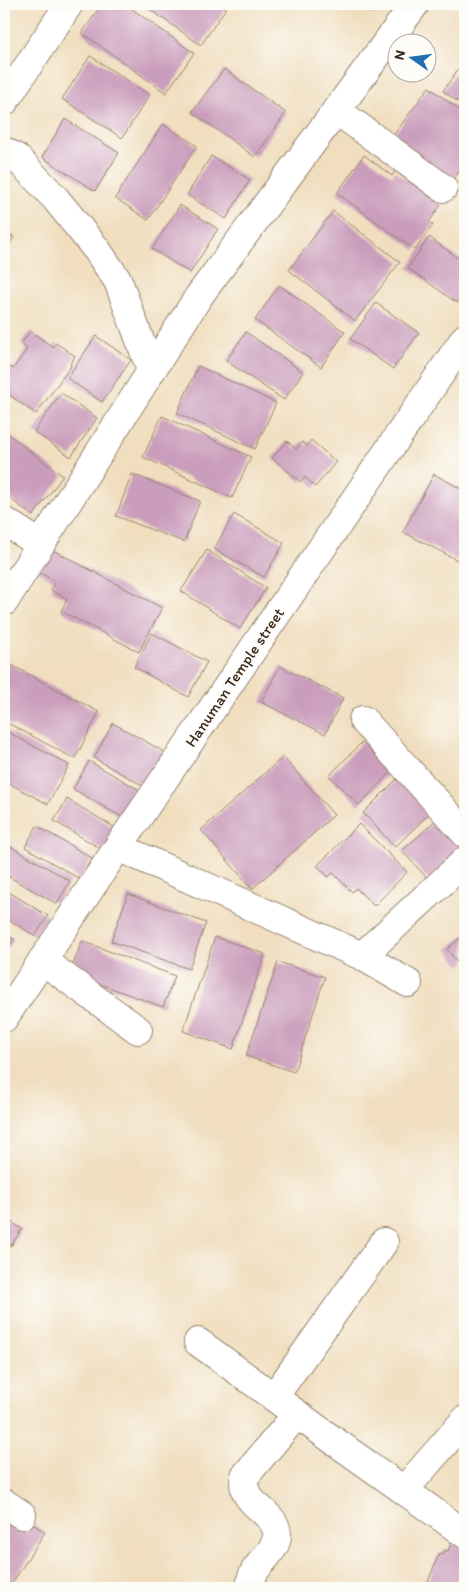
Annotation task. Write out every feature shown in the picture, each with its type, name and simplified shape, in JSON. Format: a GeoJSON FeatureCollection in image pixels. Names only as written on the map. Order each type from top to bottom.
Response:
{"type":"FeatureCollection","features":[{"type":"Feature","properties":{"kind":"street"},"geometry":{"type":"LineString","coordinates":[[4,102],[69,4]]}},
{"type":"Feature","properties":{"kind":"street"},"geometry":{"type":"LineString","coordinates":[[4,602],[199,296],[415,4]]}},
{"type":"Feature","properties":{"kind":"street"},"geometry":{"type":"LineString","coordinates":[[336,110],[443,188]]}},
{"type":"Feature","properties":{"kind":"street"},"geometry":{"type":"LineString","coordinates":[[4,151],[17,158],[55,198],[97,250],[118,282],[151,370]]}},
{"type":"Feature","properties":{"kind":"street","name":"Hanuman Temple street"},"geometry":{"type":"LineString","coordinates":[[4,1018],[118,847],[465,338]]}},
{"type":"Feature","properties":{"kind":"street"},"geometry":{"type":"LineString","coordinates":[[4,521],[40,544]]}},
{"type":"Feature","properties":{"kind":"street"},"geometry":{"type":"LineString","coordinates":[[363,720],[465,833]]}},
{"type":"Feature","properties":{"kind":"street"},"geometry":{"type":"LineString","coordinates":[[118,847],[362,956],[408,982]]}},
{"type":"Feature","properties":{"kind":"street"},"geometry":{"type":"LineString","coordinates":[[362,956],[465,861]]}},
{"type":"Feature","properties":{"kind":"street"},"geometry":{"type":"LineString","coordinates":[[42,960],[138,1030]]}},
{"type":"Feature","properties":{"kind":"street"},"geometry":{"type":"LineString","coordinates":[[274,1397],[384,1242]]}},
{"type":"Feature","properties":{"kind":"street"},"geometry":{"type":"LineString","coordinates":[[198,1342],[465,1534]]}},
{"type":"Feature","properties":{"kind":"street"},"geometry":{"type":"LineString","coordinates":[[251,1588],[252,1575],[278,1537],[272,1522],[245,1491],[243,1484],[245,1476],[297,1414]]}},
{"type":"Feature","properties":{"kind":"street"},"geometry":{"type":"LineString","coordinates":[[404,1490],[465,1420]]}},
{"type":"Feature","properties":{"kind":"building"},"geometry":{"type":"Polygon","coordinates":[[[4,4],[10,9],[4,18],[4,4]]]}},
{"type":"Feature","properties":{"kind":"building"},"geometry":{"type":"Polygon","coordinates":[[[102,4],[125,4],[194,53],[166,93],[82,33],[102,4]]]}},
{"type":"Feature","properties":{"kind":"building"},"geometry":{"type":"Polygon","coordinates":[[[142,4],[219,4],[226,8],[201,45],[142,4]]]}},
{"type":"Feature","properties":{"kind":"building"},"geometry":{"type":"Polygon","coordinates":[[[358,4],[379,4],[373,13],[358,4]]]}},
{"type":"Feature","properties":{"kind":"building"},"geometry":{"type":"Polygon","coordinates":[[[90,56],[150,95],[122,138],[62,99],[90,56]]]}},
{"type":"Feature","properties":{"kind":"building"},"geometry":{"type":"Polygon","coordinates":[[[465,59],[465,107],[443,91],[465,59]]]}},
{"type":"Feature","properties":{"kind":"building"},"geometry":{"type":"Polygon","coordinates":[[[224,69],[286,113],[255,157],[192,112],[224,69]]]}},
{"type":"Feature","properties":{"kind":"building"},"geometry":{"type":"Polygon","coordinates":[[[429,87],[465,114],[465,163],[453,180],[393,136],[429,87]]]}},
{"type":"Feature","properties":{"kind":"building"},"geometry":{"type":"Polygon","coordinates":[[[65,119],[119,153],[95,191],[42,157],[65,119]]]}},
{"type":"Feature","properties":{"kind":"building"},"geometry":{"type":"Polygon","coordinates":[[[163,124],[197,146],[148,220],[115,198],[163,124]]]}},
{"type":"Feature","properties":{"kind":"building"},"geometry":{"type":"Polygon","coordinates":[[[364,155],[392,176],[395,171],[441,205],[429,222],[433,225],[415,250],[337,193],[364,155]]]}},
{"type":"Feature","properties":{"kind":"building"},"geometry":{"type":"Polygon","coordinates":[[[211,156],[250,180],[226,219],[187,195],[211,156]]]}},
{"type":"Feature","properties":{"kind":"building"},"geometry":{"type":"Polygon","coordinates":[[[180,205],[218,229],[190,273],[152,249],[180,205]]]}},
{"type":"Feature","properties":{"kind":"building"},"geometry":{"type":"Polygon","coordinates":[[[333,211],[400,262],[355,321],[289,270],[333,211]]]}},
{"type":"Feature","properties":{"kind":"building"},"geometry":{"type":"Polygon","coordinates":[[[4,231],[14,237],[4,253],[4,231]]]}},
{"type":"Feature","properties":{"kind":"building"},"geometry":{"type":"Polygon","coordinates":[[[429,237],[465,263],[465,291],[457,303],[408,268],[429,237]]]}},
{"type":"Feature","properties":{"kind":"building"},"geometry":{"type":"Polygon","coordinates":[[[279,285],[345,332],[321,367],[255,320],[279,285]]]}},
{"type":"Feature","properties":{"kind":"building"},"geometry":{"type":"Polygon","coordinates":[[[376,303],[419,333],[393,369],[350,339],[376,303]]]}},
{"type":"Feature","properties":{"kind":"building"},"geometry":{"type":"Polygon","coordinates":[[[30,331],[53,347],[56,343],[75,356],[70,364],[71,366],[36,414],[4,391],[4,377],[11,367],[13,369],[27,349],[21,344],[30,331]]]}},
{"type":"Feature","properties":{"kind":"building"},"geometry":{"type":"Polygon","coordinates":[[[246,332],[303,372],[284,400],[226,361],[246,332]]]}},
{"type":"Feature","properties":{"kind":"building"},"geometry":{"type":"Polygon","coordinates":[[[96,336],[131,360],[102,402],[67,378],[96,336]]]}},
{"type":"Feature","properties":{"kind":"building"},"geometry":{"type":"Polygon","coordinates":[[[198,366],[276,403],[255,449],[177,413],[198,366]]]}},
{"type":"Feature","properties":{"kind":"building"},"geometry":{"type":"Polygon","coordinates":[[[61,393],[97,418],[71,457],[34,432],[61,393]]]}},
{"type":"Feature","properties":{"kind":"building"},"geometry":{"type":"Polygon","coordinates":[[[162,416],[251,457],[232,498],[143,457],[162,416]]]}},
{"type":"Feature","properties":{"kind":"building"},"geometry":{"type":"Polygon","coordinates":[[[4,431],[63,476],[33,516],[4,494],[4,431]]]}},
{"type":"Feature","properties":{"kind":"building"},"geometry":{"type":"Polygon","coordinates":[[[311,440],[336,462],[315,487],[305,477],[301,482],[272,458],[287,441],[296,449],[302,442],[307,446],[311,440]]]}},
{"type":"Feature","properties":{"kind":"building"},"geometry":{"type":"Polygon","coordinates":[[[132,474],[200,501],[184,542],[116,516],[132,474]]]}},
{"type":"Feature","properties":{"kind":"building"},"geometry":{"type":"Polygon","coordinates":[[[434,474],[465,491],[465,564],[403,532],[434,474]]]}},
{"type":"Feature","properties":{"kind":"building"},"geometry":{"type":"Polygon","coordinates":[[[234,514],[284,543],[264,577],[214,549],[234,514]]]}},
{"type":"Feature","properties":{"kind":"building"},"geometry":{"type":"Polygon","coordinates":[[[49,548],[162,608],[139,652],[61,611],[67,599],[51,590],[55,581],[37,571],[49,548]]]}},
{"type":"Feature","properties":{"kind":"building"},"geometry":{"type":"Polygon","coordinates":[[[207,550],[266,588],[240,629],[181,591],[207,550]]]}},
{"type":"Feature","properties":{"kind":"building"},"geometry":{"type":"Polygon","coordinates":[[[152,633],[207,662],[188,697],[134,667],[152,633]]]}},
{"type":"Feature","properties":{"kind":"building"},"geometry":{"type":"Polygon","coordinates":[[[4,661],[99,712],[75,759],[4,721],[4,661]]]}},
{"type":"Feature","properties":{"kind":"building"},"geometry":{"type":"Polygon","coordinates":[[[280,666],[343,698],[325,734],[261,702],[280,666]]]}},
{"type":"Feature","properties":{"kind":"building"},"geometry":{"type":"Polygon","coordinates":[[[113,723],[168,754],[149,789],[94,758],[113,723]]]}},
{"type":"Feature","properties":{"kind":"building"},"geometry":{"type":"Polygon","coordinates":[[[4,730],[69,765],[48,804],[4,781],[4,730]]]}},
{"type":"Feature","properties":{"kind":"building"},"geometry":{"type":"Polygon","coordinates":[[[363,741],[393,770],[359,805],[329,776],[363,741]]]}},
{"type":"Feature","properties":{"kind":"building"},"geometry":{"type":"Polygon","coordinates":[[[283,757],[334,815],[252,889],[201,830],[283,757]]]}},
{"type":"Feature","properties":{"kind":"building"},"geometry":{"type":"Polygon","coordinates":[[[89,761],[141,791],[125,819],[73,789],[89,761]]]}},
{"type":"Feature","properties":{"kind":"building"},"geometry":{"type":"Polygon","coordinates":[[[399,777],[432,811],[395,847],[363,813],[399,777]]]}},
{"type":"Feature","properties":{"kind":"building"},"geometry":{"type":"Polygon","coordinates":[[[67,799],[117,829],[105,851],[54,821],[67,799]]]}},
{"type":"Feature","properties":{"kind":"building"},"geometry":{"type":"Polygon","coordinates":[[[437,819],[463,847],[428,879],[402,851],[437,819]]]}},
{"type":"Feature","properties":{"kind":"building"},"geometry":{"type":"Polygon","coordinates":[[[359,824],[407,872],[374,906],[356,888],[352,892],[333,873],[329,877],[317,866],[359,824]]]}},
{"type":"Feature","properties":{"kind":"building"},"geometry":{"type":"Polygon","coordinates":[[[37,826],[92,858],[80,879],[25,847],[37,826]]]}},
{"type":"Feature","properties":{"kind":"building"},"geometry":{"type":"Polygon","coordinates":[[[8,845],[70,881],[57,904],[4,874],[4,853],[8,845]]]}},
{"type":"Feature","properties":{"kind":"building"},"geometry":{"type":"Polygon","coordinates":[[[4,889],[48,916],[35,936],[4,917],[4,889]]]}},
{"type":"Feature","properties":{"kind":"building"},"geometry":{"type":"Polygon","coordinates":[[[128,894],[206,923],[189,969],[111,941],[128,894]]]}},
{"type":"Feature","properties":{"kind":"building"},"geometry":{"type":"Polygon","coordinates":[[[4,933],[14,939],[4,955],[4,933]]]}},
{"type":"Feature","properties":{"kind":"building"},"geometry":{"type":"Polygon","coordinates":[[[465,934],[465,962],[460,966],[447,949],[465,934]]]}},
{"type":"Feature","properties":{"kind":"building"},"geometry":{"type":"Polygon","coordinates":[[[215,937],[265,954],[233,1049],[183,1031],[215,937]]]}},
{"type":"Feature","properties":{"kind":"building"},"geometry":{"type":"Polygon","coordinates":[[[82,941],[175,976],[163,1007],[70,973],[82,941]]]}},
{"type":"Feature","properties":{"kind":"building"},"geometry":{"type":"Polygon","coordinates":[[[278,962],[325,977],[294,1072],[246,1056],[278,962]]]}},
{"type":"Feature","properties":{"kind":"building"},"geometry":{"type":"Polygon","coordinates":[[[4,1217],[22,1229],[11,1246],[4,1242],[4,1217]]]}},
{"type":"Feature","properties":{"kind":"building"},"geometry":{"type":"Polygon","coordinates":[[[4,1403],[11,1407],[4,1418],[4,1403]]]}},
{"type":"Feature","properties":{"kind":"building"},"geometry":{"type":"Polygon","coordinates":[[[10,1509],[45,1532],[9,1588],[4,1588],[4,1518],[10,1509]]]}},
{"type":"Feature","properties":{"kind":"building"},"geometry":{"type":"Polygon","coordinates":[[[451,1543],[465,1548],[465,1588],[435,1588],[436,1585],[428,1582],[439,1553],[442,1554],[444,1550],[448,1551],[451,1543]]]}}]}
